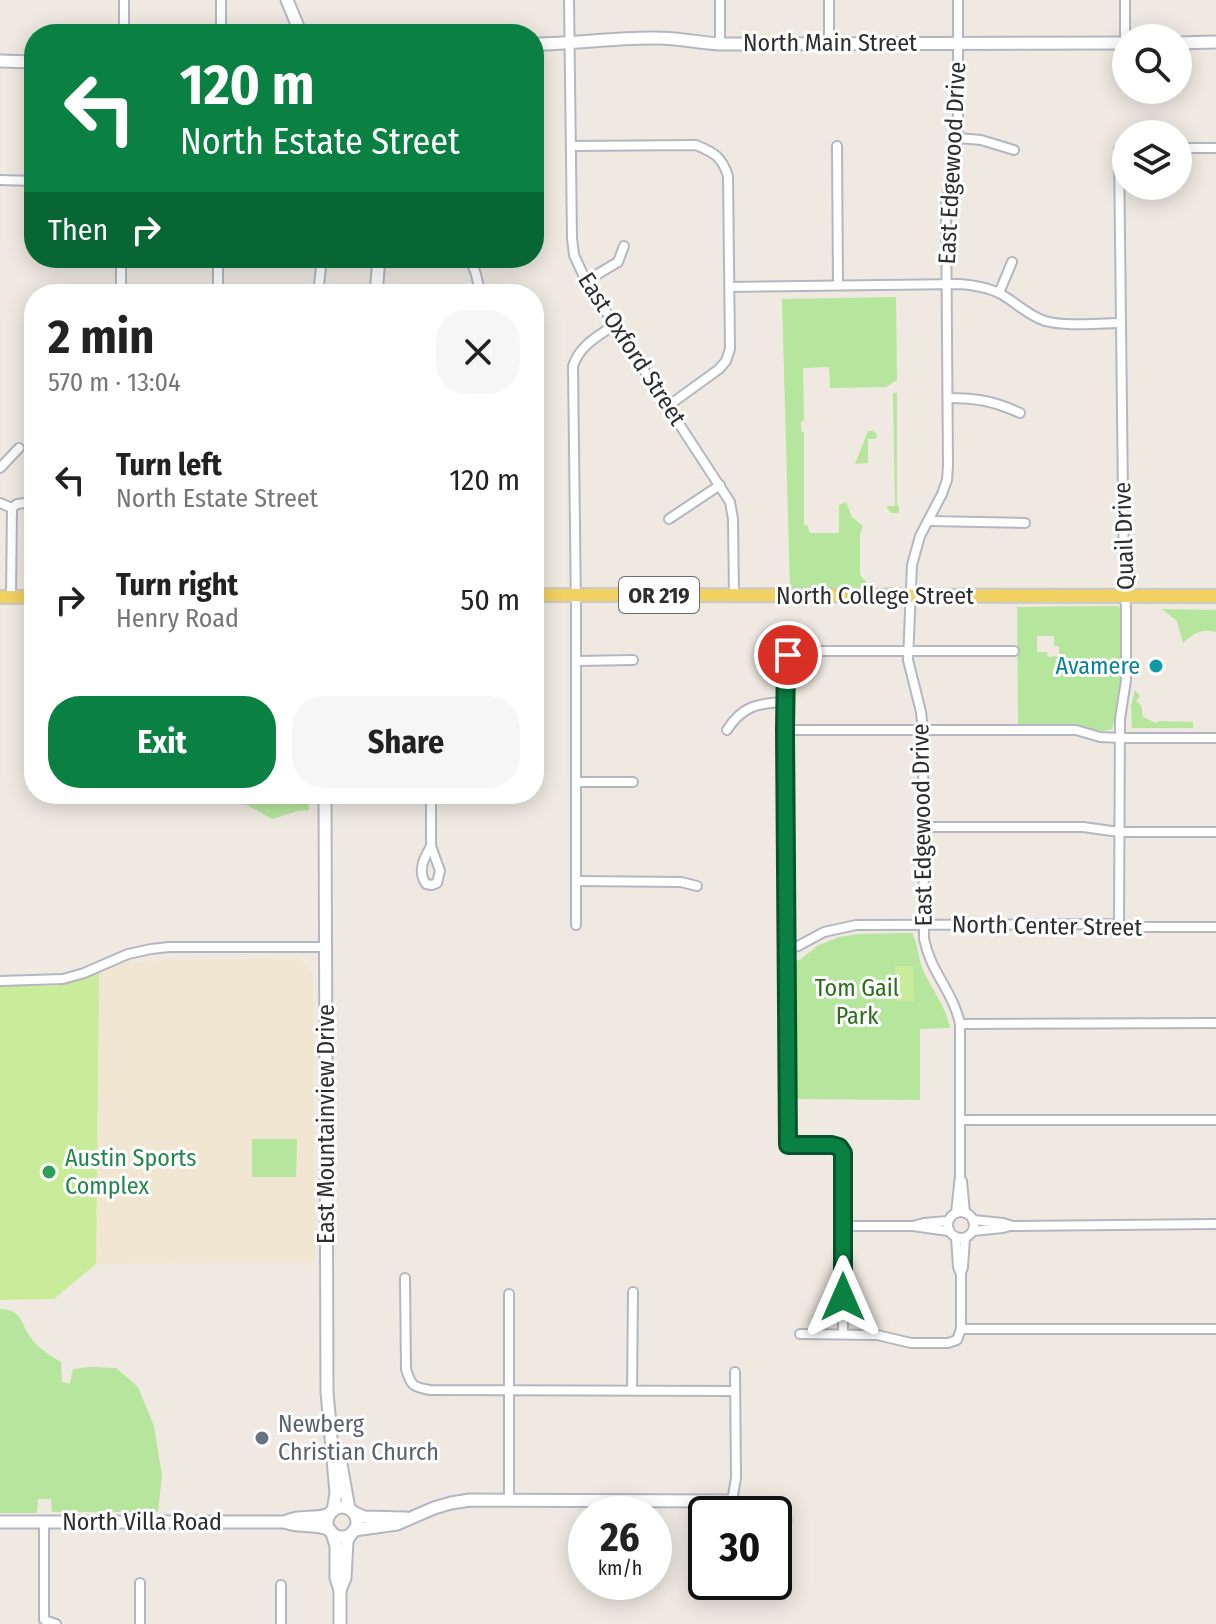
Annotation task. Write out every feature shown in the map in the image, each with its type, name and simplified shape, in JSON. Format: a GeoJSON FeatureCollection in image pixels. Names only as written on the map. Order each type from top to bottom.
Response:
{"type":"FeatureCollection","features":[{"type":"Feature","properties":{"kind":"main road"},"geometry":{"type":"LineString","coordinates":[[287,0],[297,24]]}},
{"type":"Feature","properties":{"kind":"main road","name":"North Main Street"},"geometry":{"type":"LineString","coordinates":[[544,44],[659,38],[720,44],[1112,43]]}},
{"type":"Feature","properties":{"kind":"main road"},"geometry":{"type":"LineString","coordinates":[[1192,43],[1216,42]]}},
{"type":"Feature","properties":{"kind":"main road"},"geometry":{"type":"LineString","coordinates":[[0,61],[24,62]]}},
{"type":"Feature","properties":{"kind":"main road","name":"North College Street"},"geometry":{"type":"LineString","coordinates":[[544,595],[1216,596]]}},
{"type":"Feature","properties":{"kind":"main road","name":"East Mountainview Drive"},"geometry":{"type":"LineString","coordinates":[[325,804],[327,1392],[336,1493],[331,1512]]}},
{"type":"Feature","properties":{"kind":"main road","name":"East Mountainview Drive"},"geometry":{"type":"LineString","coordinates":[[334,1453],[341,1464],[351,1511]]}},
{"type":"Feature","properties":{"kind":"main road"},"geometry":{"type":"LineString","coordinates":[[331,1532],[342,1537],[352,1532],[397,1524],[451,1503],[470,1500],[688,1501]]}},
{"type":"Feature","properties":{"kind":"main road"},"geometry":{"type":"LineString","coordinates":[[340,1624],[336,1546],[327,1522],[331,1512],[340,1507],[364,1517],[407,1518]]}},
{"type":"Feature","properties":{"kind":"main road"},"geometry":{"type":"LineString","coordinates":[[340,1590],[345,1578],[347,1541],[357,1521],[351,1511]]}},
{"type":"Feature","properties":{"kind":"main road","name":"North Villa Road"},"geometry":{"type":"LineString","coordinates":[[285,1522],[293,1517],[317,1518],[331,1512]]}},
{"type":"Feature","properties":{"kind":"main road","name":"North Villa Road"},"geometry":{"type":"LineString","coordinates":[[0,1522],[285,1522],[293,1526],[318,1526],[331,1532]]}},
{"type":"Feature","properties":{"kind":"street"},"geometry":{"type":"LineString","coordinates":[[124,0],[124,24]]}},
{"type":"Feature","properties":{"kind":"street"},"geometry":{"type":"LineString","coordinates":[[221,0],[221,24]]}},
{"type":"Feature","properties":{"kind":"street","name":"East Oxford Street"},"geometry":{"type":"LineString","coordinates":[[569,0],[574,255],[586,281],[730,502],[734,595]]}},
{"type":"Feature","properties":{"kind":"street"},"geometry":{"type":"LineString","coordinates":[[720,0],[720,44]]}},
{"type":"Feature","properties":{"kind":"street"},"geometry":{"type":"LineString","coordinates":[[829,0],[829,43]]}},
{"type":"Feature","properties":{"kind":"street","name":"East Edgewood Drive"},"geometry":{"type":"LineString","coordinates":[[958,0],[958,138],[946,205],[947,480],[914,553],[908,651],[923,730],[923,925],[928,955],[955,1002],[960,1024],[961,1213]]}},
{"type":"Feature","properties":{"kind":"street"},"geometry":{"type":"LineString","coordinates":[[1125,0],[1126,24]]}},
{"type":"Feature","properties":{"kind":"street"},"geometry":{"type":"LineString","coordinates":[[958,138],[981,140],[1014,150]]}},
{"type":"Feature","properties":{"kind":"street"},"geometry":{"type":"LineString","coordinates":[[571,146],[696,145],[711,151],[724,164],[728,176],[730,349],[726,361],[710,377],[668,406]]}},
{"type":"Feature","properties":{"kind":"street"},"geometry":{"type":"LineString","coordinates":[[837,146],[838,285]]}},
{"type":"Feature","properties":{"kind":"street"},"geometry":{"type":"LineString","coordinates":[[1192,148],[1216,148]]}},
{"type":"Feature","properties":{"kind":"street"},"geometry":{"type":"LineString","coordinates":[[0,180],[24,181]]}},
{"type":"Feature","properties":{"kind":"street","name":"Quail Drive"},"geometry":{"type":"LineString","coordinates":[[1119,924],[1120,719],[1126,680],[1120,323],[1121,200]]}},
{"type":"Feature","properties":{"kind":"street"},"geometry":{"type":"LineString","coordinates":[[586,281],[618,262],[624,246]]}},
{"type":"Feature","properties":{"kind":"street"},"geometry":{"type":"LineString","coordinates":[[999,293],[1012,262]]}},
{"type":"Feature","properties":{"kind":"street"},"geometry":{"type":"LineString","coordinates":[[730,287],[975,286],[999,293],[1028,314],[1044,320],[1120,323]]}},
{"type":"Feature","properties":{"kind":"street"},"geometry":{"type":"LineString","coordinates":[[576,925],[573,366],[583,346],[614,325]]}},
{"type":"Feature","properties":{"kind":"street"},"geometry":{"type":"LineString","coordinates":[[948,398],[978,398],[1020,413]]}},
{"type":"Feature","properties":{"kind":"street"},"geometry":{"type":"LineString","coordinates":[[0,468],[19,448]]}},
{"type":"Feature","properties":{"kind":"street"},"geometry":{"type":"LineString","coordinates":[[669,519],[720,485]]}},
{"type":"Feature","properties":{"kind":"street"},"geometry":{"type":"LineString","coordinates":[[0,503],[12,508]]}},
{"type":"Feature","properties":{"kind":"street"},"geometry":{"type":"LineString","coordinates":[[6,597],[12,508],[24,503]]}},
{"type":"Feature","properties":{"kind":"street"},"geometry":{"type":"LineString","coordinates":[[929,521],[1025,523]]}},
{"type":"Feature","properties":{"kind":"street"},"geometry":{"type":"LineString","coordinates":[[843,1333],[843,1153],[839,1147],[832,1145],[788,1145],[786,662],[788,655],[795,651],[1014,651]]}},
{"type":"Feature","properties":{"kind":"street"},"geometry":{"type":"LineString","coordinates":[[576,661],[633,660]]}},
{"type":"Feature","properties":{"kind":"street"},"geometry":{"type":"LineString","coordinates":[[727,730],[748,708],[762,703],[785,702]]}},
{"type":"Feature","properties":{"kind":"street"},"geometry":{"type":"LineString","coordinates":[[785,730],[1076,730],[1100,737],[1216,738]]}},
{"type":"Feature","properties":{"kind":"street"},"geometry":{"type":"LineString","coordinates":[[576,782],[633,782]]}},
{"type":"Feature","properties":{"kind":"street"},"geometry":{"type":"LineString","coordinates":[[431,804],[431,846]]}},
{"type":"Feature","properties":{"kind":"street"},"geometry":{"type":"LineString","coordinates":[[923,827],[1083,827],[1119,832],[1216,832]]}},
{"type":"Feature","properties":{"kind":"street"},"geometry":{"type":"LineString","coordinates":[[576,881],[681,882],[697,886]]}},
{"type":"Feature","properties":{"kind":"street","name":"North Center Street"},"geometry":{"type":"LineString","coordinates":[[787,948],[847,926],[1119,924],[1129,927],[1216,927]]}},
{"type":"Feature","properties":{"kind":"street"},"geometry":{"type":"LineString","coordinates":[[0,981],[63,979],[128,954],[151,949],[326,947]]}},
{"type":"Feature","properties":{"kind":"street"},"geometry":{"type":"LineString","coordinates":[[960,1024],[1216,1023]]}},
{"type":"Feature","properties":{"kind":"street"},"geometry":{"type":"LineString","coordinates":[[960,1120],[1216,1120]]}},
{"type":"Feature","properties":{"kind":"street"},"geometry":{"type":"LineString","coordinates":[[948,1226],[961,1213],[973,1220],[1010,1226]]}},
{"type":"Feature","properties":{"kind":"street"},"geometry":{"type":"LineString","coordinates":[[973,1220],[973,1231]]}},
{"type":"Feature","properties":{"kind":"street"},"geometry":{"type":"LineString","coordinates":[[800,1334],[877,1335],[911,1343],[948,1343],[957,1340],[961,1329],[960,1238],[948,1226],[924,1223],[913,1226],[843,1226]]}},
{"type":"Feature","properties":{"kind":"street"},"geometry":{"type":"LineString","coordinates":[[960,1238],[973,1231],[1010,1226],[1216,1224]]}},
{"type":"Feature","properties":{"kind":"street"},"geometry":{"type":"LineString","coordinates":[[405,1278],[406,1369],[410,1382],[416,1388],[735,1391]]}},
{"type":"Feature","properties":{"kind":"street"},"geometry":{"type":"LineString","coordinates":[[632,1390],[633,1292]]}},
{"type":"Feature","properties":{"kind":"street"},"geometry":{"type":"LineString","coordinates":[[509,1294],[509,1501]]}},
{"type":"Feature","properties":{"kind":"street"},"geometry":{"type":"LineString","coordinates":[[961,1329],[1216,1329]]}},
{"type":"Feature","properties":{"kind":"street"},"geometry":{"type":"LineString","coordinates":[[733,1496],[736,1478],[735,1372]]}},
{"type":"Feature","properties":{"kind":"street"},"geometry":{"type":"LineString","coordinates":[[44,1522],[44,1620],[56,1624]]}},
{"type":"Feature","properties":{"kind":"street"},"geometry":{"type":"LineString","coordinates":[[140,1583],[140,1624]]}},
{"type":"Feature","properties":{"kind":"street"},"geometry":{"type":"LineString","coordinates":[[281,1585],[281,1624]]}},
{"type":"Feature","properties":{"kind":"shaded area"},"geometry":{"type":"Polygon","coordinates":[[[300,958],[313,973],[315,1262],[96,1264],[99,973],[119,964],[163,960],[300,958]]]}},
{"type":"Feature","properties":{"kind":"green space"},"geometry":{"type":"Polygon","coordinates":[[[896,297],[897,380],[886,387],[830,388],[829,367],[803,368],[804,420],[801,431],[804,432],[804,525],[810,533],[839,533],[839,505],[846,502],[852,517],[863,526],[860,533],[860,575],[872,588],[790,588],[782,299],[896,297]]]}},
{"type":"Feature","properties":{"kind":"green space"},"geometry":{"type":"Polygon","coordinates":[[[893,393],[897,393],[899,513],[891,513],[887,508],[895,506],[893,393]]]}},
{"type":"Feature","properties":{"kind":"green space"},"geometry":{"type":"Polygon","coordinates":[[[868,431],[877,434],[876,439],[868,439],[868,463],[855,464],[868,431]]]}},
{"type":"Feature","properties":{"kind":"green space"},"geometry":{"type":"Polygon","coordinates":[[[1017,607],[1120,608],[1121,678],[1112,729],[1103,731],[1067,724],[1018,724],[1017,607]],[[1037,636],[1037,652],[1047,652],[1048,657],[1059,656],[1059,646],[1054,646],[1054,636],[1037,636]]]}},
{"type":"Feature","properties":{"kind":"green space"},"geometry":{"type":"Polygon","coordinates":[[[1162,609],[1216,610],[1216,632],[1198,633],[1183,643],[1177,621],[1162,609]]]}},
{"type":"Feature","properties":{"kind":"green space"},"geometry":{"type":"Polygon","coordinates":[[[1135,690],[1140,696],[1136,701],[1141,705],[1143,717],[1156,723],[1193,722],[1193,728],[1132,728],[1131,706],[1135,690]]]}},
{"type":"Feature","properties":{"kind":"green space"},"geometry":{"type":"Polygon","coordinates":[[[245,804],[309,804],[309,810],[272,819],[245,804]]]}},
{"type":"Feature","properties":{"kind":"green space","name":"Tom Gail Park"},"geometry":{"type":"Polygon","coordinates":[[[912,933],[923,970],[942,1005],[950,1028],[920,1029],[920,1100],[793,1099],[790,1095],[790,963],[839,937],[912,933]]]}},
{"type":"Feature","properties":{"kind":"green space"},"geometry":{"type":"Polygon","coordinates":[[[895,966],[913,966],[914,1001],[896,1001],[895,966]]]}},
{"type":"Feature","properties":{"kind":"green space","name":"Austin Sports Complex"},"geometry":{"type":"Polygon","coordinates":[[[99,973],[96,1264],[54,1299],[0,1300],[0,986],[57,986],[99,973]]]}},
{"type":"Feature","properties":{"kind":"green space"},"geometry":{"type":"Polygon","coordinates":[[[252,1139],[297,1139],[296,1177],[252,1177],[252,1139]]]}},
{"type":"Feature","properties":{"kind":"green space"},"geometry":{"type":"Polygon","coordinates":[[[0,1309],[17,1315],[34,1342],[61,1362],[62,1382],[70,1384],[73,1369],[116,1368],[138,1387],[154,1426],[162,1476],[158,1512],[52,1512],[51,1499],[38,1499],[37,1513],[0,1513],[0,1309]]]}},
{"type":"Feature","properties":{"kind":"place","name":"Avamere"},"geometry":{"type":"Point","coordinates":[1156,666]}},
{"type":"Feature","properties":{"kind":"place","name":"Austin Sports Complex"},"geometry":{"type":"Point","coordinates":[49,1172]}},
{"type":"Feature","properties":{"kind":"place","name":"Newberg Christian Church"},"geometry":{"type":"Point","coordinates":[262,1438]}},
{"type":"Feature","properties":{"kind":"route"},"geometry":{"type":"LineString","coordinates":[[788,655],[785,730],[788,1145],[832,1145],[839,1147],[843,1153],[843,1297]]}}]}
